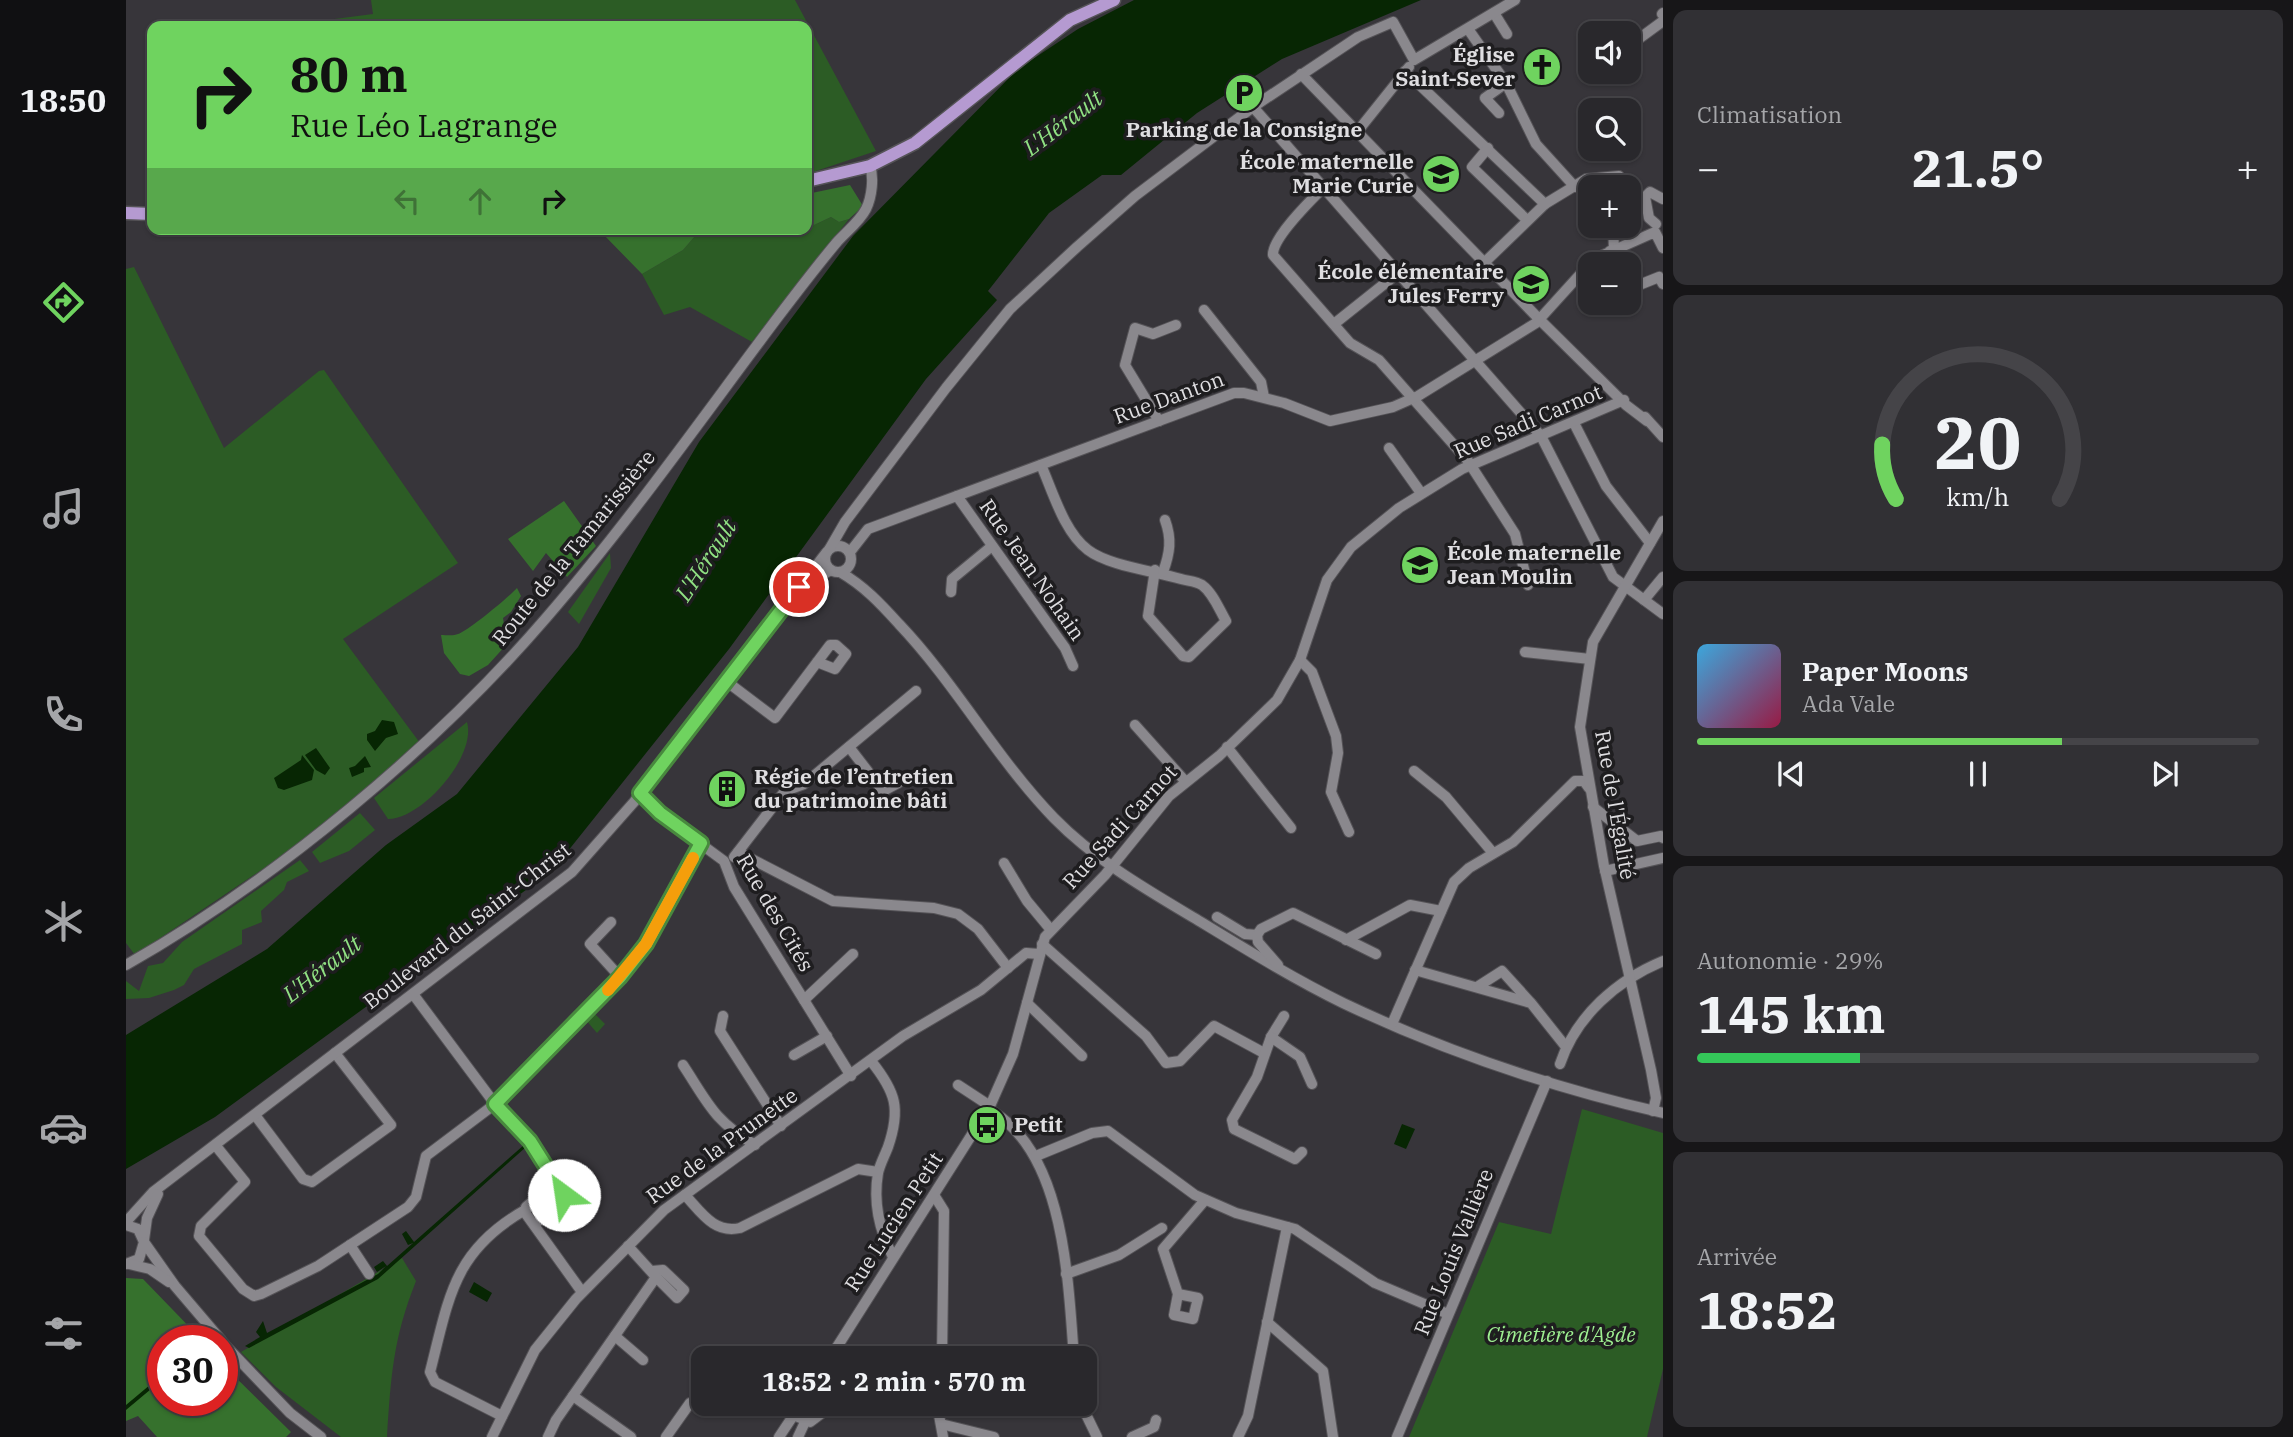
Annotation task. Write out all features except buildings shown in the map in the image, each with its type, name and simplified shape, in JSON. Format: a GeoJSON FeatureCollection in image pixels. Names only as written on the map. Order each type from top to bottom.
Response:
{"type":"FeatureCollection","features":[{"type":"Feature","properties":{"kind":"main road"},"geometry":{"type":"LineString","coordinates":[[812,180],[870,166],[923,136],[1070,20],[1114,0]]}},
{"type":"Feature","properties":{"kind":"main road"},"geometry":{"type":"LineString","coordinates":[[126,212],[146,213]]}},
{"type":"Feature","properties":{"kind":"street"},"geometry":{"type":"LineString","coordinates":[[1357,132],[1414,60],[1515,0]]}},
{"type":"Feature","properties":{"kind":"street"},"geometry":{"type":"LineString","coordinates":[[1494,13],[1507,34]]}},
{"type":"Feature","properties":{"kind":"street","name":"Boulevard du Saint-Christ"},"geometry":{"type":"LineString","coordinates":[[126,1223],[166,1182],[572,872],[640,793],[828,551],[845,522],[946,388],[1010,309],[1135,196],[1253,107],[1358,37],[1393,22],[1414,60]]}},
{"type":"Feature","properties":{"kind":"street"},"geometry":{"type":"LineString","coordinates":[[1641,37],[1662,22]]}},
{"type":"Feature","properties":{"kind":"street"},"geometry":{"type":"LineString","coordinates":[[1468,29],[1506,83],[1536,144],[1575,187]]}},
{"type":"Feature","properties":{"kind":"street"},"geometry":{"type":"LineString","coordinates":[[1405,71],[1545,204]]}},
{"type":"Feature","properties":{"kind":"street"},"geometry":{"type":"LineString","coordinates":[[1301,74],[1540,320],[1624,400],[1639,408],[1647,421],[1662,433]]}},
{"type":"Feature","properties":{"kind":"street"},"geometry":{"type":"LineString","coordinates":[[1499,113],[1485,98],[1506,83]]}},
{"type":"Feature","properties":{"kind":"street"},"geometry":{"type":"LineString","coordinates":[[1253,107],[1541,436],[1613,577],[1663,614]]}},
{"type":"Feature","properties":{"kind":"street"},"geometry":{"type":"LineString","coordinates":[[1488,148],[1472,167],[1527,220]]}},
{"type":"Feature","properties":{"kind":"street","name":"Route de la Tamarissière"},"geometry":{"type":"LineString","coordinates":[[126,965],[173,937],[304,844],[433,735],[520,647],[612,538],[813,272],[864,212],[873,173],[870,166]]}},
{"type":"Feature","properties":{"kind":"street"},"geometry":{"type":"LineString","coordinates":[[1485,262],[1545,204],[1578,185]]}},
{"type":"Feature","properties":{"kind":"street"},"geometry":{"type":"LineString","coordinates":[[1324,187],[1280,237],[1273,247],[1273,255],[1350,343],[1380,360],[1470,465],[1515,534],[1528,585]]}},
{"type":"Feature","properties":{"kind":"street"},"geometry":{"type":"LineString","coordinates":[[1663,199],[1650,192],[1645,197],[1648,218],[1658,225],[1663,248]]}},
{"type":"Feature","properties":{"kind":"street"},"geometry":{"type":"LineString","coordinates":[[1612,250],[1658,225]]}},
{"type":"Feature","properties":{"kind":"street"},"geometry":{"type":"LineString","coordinates":[[1612,238],[1612,250]]}},
{"type":"Feature","properties":{"kind":"street","name":"Rue Danton"},"geometry":{"type":"LineString","coordinates":[[851,556],[868,528],[1234,393],[1264,397],[1330,421],[1367,415],[1413,399],[1540,320],[1594,259],[1612,250]]}},
{"type":"Feature","properties":{"kind":"street"},"geometry":{"type":"LineString","coordinates":[[1334,324],[1398,273]]}},
{"type":"Feature","properties":{"kind":"street"},"geometry":{"type":"LineString","coordinates":[[1641,284],[1659,277],[1663,284]]}},
{"type":"Feature","properties":{"kind":"street"},"geometry":{"type":"LineString","coordinates":[[1205,310],[1261,382],[1264,397]]}},
{"type":"Feature","properties":{"kind":"street"},"geometry":{"type":"LineString","coordinates":[[1159,421],[1125,365],[1135,328],[1153,334],[1176,325]]}},
{"type":"Feature","properties":{"kind":"street","name":"Rue Sadi Carnot"},"geometry":{"type":"LineString","coordinates":[[1041,949],[1051,930],[1112,867],[1161,804],[1277,700],[1300,660],[1324,589],[1337,564],[1355,542],[1421,494],[1470,465],[1624,400]]}},
{"type":"Feature","properties":{"kind":"street"},"geometry":{"type":"LineString","coordinates":[[1574,423],[1606,486],[1650,542]]}},
{"type":"Feature","properties":{"kind":"street"},"geometry":{"type":"LineString","coordinates":[[1389,448],[1421,494]]}},
{"type":"Feature","properties":{"kind":"street"},"geometry":{"type":"LineString","coordinates":[[1041,465],[1067,522],[1083,546],[1109,561],[1159,571],[1200,584],[1212,596],[1226,621],[1189,657],[1183,656],[1148,616],[1159,571],[1170,544],[1165,520]]}},
{"type":"Feature","properties":{"kind":"street","name":"Rue Jean Nohain"},"geometry":{"type":"LineString","coordinates":[[957,496],[1065,648],[1073,666]]}},
{"type":"Feature","properties":{"kind":"street","name":"Rue de l'Égalité"},"geometry":{"type":"LineString","coordinates":[[1658,1112],[1631,976],[1605,871],[1580,727],[1593,642],[1663,521]]}},
{"type":"Feature","properties":{"kind":"street"},"geometry":{"type":"LineString","coordinates":[[951,592],[953,579],[992,546]]}},
{"type":"Feature","properties":{"kind":"street"},"geometry":{"type":"LineString","coordinates":[[863,585],[835,571],[825,561],[828,551],[843,547],[851,556],[863,585],[941,671],[1016,776],[1077,840],[1112,867],[1283,970],[1392,1024],[1546,1082],[1658,1112]]}},
{"type":"Feature","properties":{"kind":"street"},"geometry":{"type":"LineString","coordinates":[[835,571],[847,569],[851,556]]}},
{"type":"Feature","properties":{"kind":"street","name":"Boulevard du Saint-Christ"},"geometry":{"type":"LineString","coordinates":[[799,587],[835,571]]}},
{"type":"Feature","properties":{"kind":"street"},"geometry":{"type":"LineString","coordinates":[[1644,600],[1663,577]]}},
{"type":"Feature","properties":{"kind":"street"},"geometry":{"type":"LineString","coordinates":[[1524,652],[1590,659]]}},
{"type":"Feature","properties":{"kind":"street"},"geometry":{"type":"LineString","coordinates":[[1300,660],[1312,672],[1336,736],[1338,753],[1331,792],[1349,832]]}},
{"type":"Feature","properties":{"kind":"street"},"geometry":{"type":"LineString","coordinates":[[726,681],[775,718],[817,662]]}},
{"type":"Feature","properties":{"kind":"street"},"geometry":{"type":"LineString","coordinates":[[727,866],[785,791],[804,784],[916,691]]}},
{"type":"Feature","properties":{"kind":"street"},"geometry":{"type":"LineString","coordinates":[[1135,725],[1185,781]]}},
{"type":"Feature","properties":{"kind":"street"},"geometry":{"type":"LineString","coordinates":[[849,747],[883,791],[898,783]]}},
{"type":"Feature","properties":{"kind":"street"},"geometry":{"type":"LineString","coordinates":[[1227,747],[1292,828]]}},
{"type":"Feature","properties":{"kind":"street"},"geometry":{"type":"LineString","coordinates":[[1392,1024],[1450,888],[1469,868],[1513,842],[1575,781],[1584,758]]}},
{"type":"Feature","properties":{"kind":"street"},"geometry":{"type":"LineString","coordinates":[[1414,771],[1446,797],[1493,853]]}},
{"type":"Feature","properties":{"kind":"street"},"geometry":{"type":"LineString","coordinates":[[1575,781],[1584,781],[1590,789]]}},
{"type":"Feature","properties":{"kind":"street","name":"Rue des Cités"},"geometry":{"type":"LineString","coordinates":[[640,793],[665,817],[727,866],[734,887],[851,1076]]}},
{"type":"Feature","properties":{"kind":"street"},"geometry":{"type":"LineString","coordinates":[[1593,807],[1637,841],[1661,836],[1663,838]]}},
{"type":"Feature","properties":{"kind":"street"},"geometry":{"type":"LineString","coordinates":[[216,1146],[246,1182],[201,1226],[199,1236],[248,1293],[261,1294],[318,1266],[408,1207],[416,1196],[426,1156],[495,1104],[620,977],[646,944],[701,843]]}},
{"type":"Feature","properties":{"kind":"street"},"geometry":{"type":"LineString","coordinates":[[738,852],[833,901],[934,908],[958,914],[978,929],[1008,968]]}},
{"type":"Feature","properties":{"kind":"street"},"geometry":{"type":"LineString","coordinates":[[1605,871],[1663,858]]}},
{"type":"Feature","properties":{"kind":"street"},"geometry":{"type":"LineString","coordinates":[[1004,863],[1027,901],[1051,930]]}},
{"type":"Feature","properties":{"kind":"street"},"geometry":{"type":"LineString","coordinates":[[1346,940],[1410,905],[1441,911]]}},
{"type":"Feature","properties":{"kind":"street"},"geometry":{"type":"LineString","coordinates":[[1283,970],[1258,942],[1257,935],[1261,929],[1293,913],[1376,954]]}},
{"type":"Feature","properties":{"kind":"street"},"geometry":{"type":"LineString","coordinates":[[1217,917],[1245,934],[1257,935]]}},
{"type":"Feature","properties":{"kind":"street"},"geometry":{"type":"LineString","coordinates":[[611,922],[590,944],[620,977]]}},
{"type":"Feature","properties":{"kind":"street"},"geometry":{"type":"LineString","coordinates":[[1041,949],[1146,1036],[1166,1063],[1180,1061],[1214,1026],[1264,1053]]}},
{"type":"Feature","properties":{"kind":"street","name":"Rue de la Prunette"},"geometry":{"type":"LineString","coordinates":[[492,1437],[535,1350],[582,1292],[664,1210],[903,1036],[976,993],[1026,953],[1041,949]]}},
{"type":"Feature","properties":{"kind":"street","name":"Rue Lucien Petit"},"geometry":{"type":"LineString","coordinates":[[837,1346],[989,1108],[1013,1054],[1041,949]]}},
{"type":"Feature","properties":{"kind":"street"},"geometry":{"type":"LineString","coordinates":[[804,1000],[853,954]]}},
{"type":"Feature","properties":{"kind":"street"},"geometry":{"type":"LineString","coordinates":[[1560,1064],[1566,1047],[1598,1005],[1631,976],[1663,961]]}},
{"type":"Feature","properties":{"kind":"street"},"geometry":{"type":"LineString","coordinates":[[1415,970],[1531,1003]]}},
{"type":"Feature","properties":{"kind":"street"},"geometry":{"type":"LineString","coordinates":[[1477,988],[1502,971],[1566,1047]]}},
{"type":"Feature","properties":{"kind":"street"},"geometry":{"type":"LineString","coordinates":[[413,993],[495,1104],[530,1141],[563,1193],[564,1199],[535,1224]]}},
{"type":"Feature","properties":{"kind":"street"},"geometry":{"type":"LineString","coordinates":[[1027,1003],[1082,1056]]}},
{"type":"Feature","properties":{"kind":"street"},"geometry":{"type":"LineString","coordinates":[[723,1016],[720,1031],[781,1126]]}},
{"type":"Feature","properties":{"kind":"street"},"geometry":{"type":"LineString","coordinates":[[1284,1016],[1270,1037],[1258,1077],[1232,1120],[1234,1129],[1295,1159],[1302,1152]]}},
{"type":"Feature","properties":{"kind":"street"},"geometry":{"type":"LineString","coordinates":[[793,1055],[827,1036]]}},
{"type":"Feature","properties":{"kind":"street"},"geometry":{"type":"LineString","coordinates":[[1270,1037],[1300,1057],[1312,1084]]}},
{"type":"Feature","properties":{"kind":"street"},"geometry":{"type":"LineString","coordinates":[[255,1115],[303,1179],[312,1182],[391,1125],[335,1053]]}},
{"type":"Feature","properties":{"kind":"street"},"geometry":{"type":"LineString","coordinates":[[871,1061],[888,1085],[896,1112],[878,1172],[876,1214],[893,1257]]}},
{"type":"Feature","properties":{"kind":"street"},"geometry":{"type":"LineString","coordinates":[[683,1065],[716,1116],[727,1128],[755,1145]]}},
{"type":"Feature","properties":{"kind":"street","name":"Rue Louis Vallière"},"geometry":{"type":"LineString","coordinates":[[1397,1437],[1546,1082]]}},
{"type":"Feature","properties":{"kind":"street"},"geometry":{"type":"LineString","coordinates":[[958,1085],[1005,1119],[1036,1156],[1050,1197],[1066,1274],[1073,1346]]}},
{"type":"Feature","properties":{"kind":"street"},"geometry":{"type":"LineString","coordinates":[[1036,1156],[1092,1133],[1108,1131],[1123,1139],[1177,1184],[1205,1200],[1295,1229],[1375,1283],[1448,1314]]}},
{"type":"Feature","properties":{"kind":"street"},"geometry":{"type":"LineString","coordinates":[[685,1195],[712,1224],[729,1230],[858,1169],[878,1172]]}},
{"type":"Feature","properties":{"kind":"street","name":"Boulevard du Saint-Christ"},"geometry":{"type":"LineString","coordinates":[[127,1264],[142,1254],[147,1218],[166,1182]]}},
{"type":"Feature","properties":{"kind":"street"},"geometry":{"type":"LineString","coordinates":[[502,1416],[435,1382],[430,1372],[453,1284],[463,1266],[476,1248],[555,1184]]}},
{"type":"Feature","properties":{"kind":"street"},"geometry":{"type":"LineString","coordinates":[[933,1195],[944,1211],[942,1346]]}},
{"type":"Feature","properties":{"kind":"street"},"geometry":{"type":"LineString","coordinates":[[1178,1294],[1163,1249],[1164,1244],[1205,1200]]}},
{"type":"Feature","properties":{"kind":"street"},"geometry":{"type":"LineString","coordinates":[[525,1210],[528,1219],[535,1224],[582,1292]]}},
{"type":"Feature","properties":{"kind":"street"},"geometry":{"type":"LineString","coordinates":[[126,1223],[138,1230],[175,1286],[208,1325]]}},
{"type":"Feature","properties":{"kind":"street"},"geometry":{"type":"LineString","coordinates":[[1238,1437],[1248,1416],[1287,1227]]}},
{"type":"Feature","properties":{"kind":"street"},"geometry":{"type":"LineString","coordinates":[[1066,1274],[1119,1255],[1161,1228]]}},
{"type":"Feature","properties":{"kind":"street"},"geometry":{"type":"LineString","coordinates":[[350,1245],[369,1274]]}},
{"type":"Feature","properties":{"kind":"street"},"geometry":{"type":"LineString","coordinates":[[548,1437],[654,1274],[628,1246]]}},
{"type":"Feature","properties":{"kind":"street"},"geometry":{"type":"LineString","coordinates":[[127,1264],[150,1269],[175,1286]]}},
{"type":"Feature","properties":{"kind":"street"},"geometry":{"type":"LineString","coordinates":[[1267,1322],[1324,1371],[1333,1437]]}},
{"type":"Feature","properties":{"kind":"street"},"geometry":{"type":"LineString","coordinates":[[615,1336],[643,1360]]}},
{"type":"Feature","properties":{"kind":"street"},"geometry":{"type":"LineString","coordinates":[[238,1358],[290,1413],[321,1437]]}},
{"type":"Feature","properties":{"kind":"street"},"geometry":{"type":"LineString","coordinates":[[573,1396],[631,1437]]}},
{"type":"Feature","properties":{"kind":"street"},"geometry":{"type":"LineString","coordinates":[[666,1437],[690,1403]]}},
{"type":"Feature","properties":{"kind":"street"},"geometry":{"type":"LineString","coordinates":[[779,1437],[792,1416]]}},
{"type":"Feature","properties":{"kind":"street"},"geometry":{"type":"LineString","coordinates":[[795,1416],[806,1422],[819,1416]]}},
{"type":"Feature","properties":{"kind":"street"},"geometry":{"type":"LineString","coordinates":[[939,1416],[943,1437]]}},
{"type":"Feature","properties":{"kind":"street"},"geometry":{"type":"LineString","coordinates":[[1087,1416],[1097,1437]]}},
{"type":"Feature","properties":{"kind":"street"},"geometry":{"type":"LineString","coordinates":[[1132,1437],[1154,1427],[1156,1420]]}},
{"type":"Feature","properties":{"kind":"street"},"geometry":{"type":"LineString","coordinates":[[798,1437],[806,1422]]}},
{"type":"Feature","properties":{"kind":"street"},"geometry":{"type":"LineString","coordinates":[[941,1424],[995,1437]]}},
{"type":"Feature","properties":{"kind":"green space"},"geometry":{"type":"Polygon","coordinates":[[[371,0],[795,0],[806,21],[319,21],[373,14],[371,0]]]}},
{"type":"Feature","properties":{"kind":"green space"},"geometry":{"type":"Polygon","coordinates":[[[812,32],[876,151],[812,172],[812,32]]]}},
{"type":"Feature","properties":{"kind":"green space"},"geometry":{"type":"Polygon","coordinates":[[[850,185],[863,206],[849,219],[839,222],[831,217],[814,225],[812,193],[850,185]]]}},
{"type":"Feature","properties":{"kind":"green space"},"geometry":{"type":"Polygon","coordinates":[[[831,217],[839,222],[849,219],[752,342],[690,307],[664,315],[642,274],[683,250],[696,235],[812,235],[812,220],[814,225],[831,217]]]}},
{"type":"Feature","properties":{"kind":"green space"},"geometry":{"type":"Polygon","coordinates":[[[604,235],[696,235],[683,250],[642,274],[604,235]]]}},
{"type":"Feature","properties":{"kind":"green space"},"geometry":{"type":"Polygon","coordinates":[[[134,267],[224,448],[319,371],[324,370],[458,563],[343,639],[420,743],[297,846],[135,955],[126,943],[126,269],[134,267]]]}},
{"type":"Feature","properties":{"kind":"green space"},"geometry":{"type":"Polygon","coordinates":[[[564,501],[596,546],[567,577],[546,553],[533,571],[508,539],[564,501]]]}},
{"type":"Feature","properties":{"kind":"green space"},"geometry":{"type":"Polygon","coordinates":[[[610,553],[611,568],[579,624],[568,612],[610,553]]]}},
{"type":"Feature","properties":{"kind":"green space"},"geometry":{"type":"Polygon","coordinates":[[[517,588],[521,596],[511,612],[503,618],[507,644],[488,665],[469,676],[460,674],[444,653],[441,635],[463,632],[517,588]]]}},
{"type":"Feature","properties":{"kind":"green space"},"geometry":{"type":"Polygon","coordinates":[[[467,722],[468,736],[464,752],[444,783],[416,809],[388,819],[374,798],[467,722]]]}},
{"type":"Feature","properties":{"kind":"green space"},"geometry":{"type":"Polygon","coordinates":[[[360,813],[375,830],[349,851],[320,863],[312,852],[360,813]]]}},
{"type":"Feature","properties":{"kind":"green space"},"geometry":{"type":"Polygon","coordinates":[[[300,860],[309,871],[287,882],[284,890],[261,911],[262,922],[242,930],[242,944],[194,969],[184,985],[174,990],[149,998],[126,999],[126,981],[139,991],[148,966],[163,963],[182,942],[300,860]]]}},
{"type":"Feature","properties":{"kind":"green space"},"geometry":{"type":"Polygon","coordinates":[[[593,1012],[605,1024],[597,1033],[585,1019],[593,1012]]]}},
{"type":"Feature","properties":{"kind":"green space","name":"Cimetière d'Agde"},"geometry":{"type":"Polygon","coordinates":[[[1582,1109],[1663,1133],[1663,1369],[1647,1437],[1409,1437],[1499,1222],[1551,1234],[1582,1109]]]}},
{"type":"Feature","properties":{"kind":"green space"},"geometry":{"type":"Polygon","coordinates":[[[402,1258],[416,1281],[402,1321],[394,1358],[387,1437],[341,1437],[276,1387],[241,1352],[402,1258]]]}},
{"type":"Feature","properties":{"kind":"green space"},"geometry":{"type":"Polygon","coordinates":[[[126,1278],[143,1279],[187,1325],[147,1325],[147,1416],[238,1416],[238,1380],[291,1432],[286,1437],[157,1437],[138,1416],[126,1421],[126,1278]]]}},
{"type":"Feature","properties":{"kind":"water","name":"L'Hérault"},"geometry":{"type":"Polygon","coordinates":[[[1134,0],[1421,0],[1282,59],[1197,113],[1121,175],[1102,175],[1049,213],[988,291],[997,300],[926,379],[729,649],[552,871],[215,1117],[126,1169],[126,1035],[267,949],[386,845],[457,794],[578,647],[699,442],[853,236],[1018,69],[1078,29],[1134,0]]]}},
{"type":"Feature","properties":{"kind":"water"},"geometry":{"type":"Polygon","coordinates":[[[382,720],[394,722],[398,734],[386,738],[375,751],[367,740],[367,734],[375,731],[382,720]]]}},
{"type":"Feature","properties":{"kind":"water"},"geometry":{"type":"Polygon","coordinates":[[[316,748],[330,768],[325,775],[316,770],[305,755],[316,748]]]}},
{"type":"Feature","properties":{"kind":"water"},"geometry":{"type":"Polygon","coordinates":[[[302,755],[314,770],[312,780],[284,790],[278,788],[274,778],[301,760],[302,755]]]}},
{"type":"Feature","properties":{"kind":"water"},"geometry":{"type":"Polygon","coordinates":[[[365,756],[371,767],[364,768],[364,772],[352,777],[349,768],[365,756]]]}},
{"type":"Feature","properties":{"kind":"water"},"geometry":{"type":"Polygon","coordinates":[[[1402,1124],[1415,1129],[1406,1149],[1394,1144],[1402,1124]]]}},
{"type":"Feature","properties":{"kind":"water"},"geometry":{"type":"Polygon","coordinates":[[[524,1145],[526,1147],[378,1279],[249,1348],[245,1346],[260,1337],[256,1332],[263,1321],[267,1333],[378,1274],[386,1266],[377,1272],[374,1267],[383,1261],[387,1266],[413,1243],[408,1245],[402,1234],[406,1231],[414,1242],[524,1145]]]}},
{"type":"Feature","properties":{"kind":"water"},"geometry":{"type":"Polygon","coordinates":[[[474,1282],[492,1293],[487,1302],[469,1292],[474,1282]]]}},
{"type":"Feature","properties":{"kind":"water"},"geometry":{"type":"Polygon","coordinates":[[[147,1387],[147,1392],[126,1410],[126,1405],[147,1387]]]}},
{"type":"Feature","properties":{"kind":"slow traffic"},"geometry":{"type":"LineString","coordinates":[[608,990],[646,944],[693,858]]}},
{"type":"Feature","properties":{"kind":"place","name":"Église Saint-Sever"},"geometry":{"type":"Point","coordinates":[1542,67]}},
{"type":"Feature","properties":{"kind":"place","name":"Parking de la Consigne"},"geometry":{"type":"Point","coordinates":[1244,93]}},
{"type":"Feature","properties":{"kind":"place","name":"École maternelle Marie Curie"},"geometry":{"type":"Point","coordinates":[1441,174]}},
{"type":"Feature","properties":{"kind":"place","name":"École élémentaire Jules Ferry"},"geometry":{"type":"Point","coordinates":[1531,284]}},
{"type":"Feature","properties":{"kind":"place","name":"École maternelle Jean Moulin"},"geometry":{"type":"Point","coordinates":[1420,565]}},
{"type":"Feature","properties":{"kind":"place","name":"Régie de l’entretien du patrimoine bâti"},"geometry":{"type":"Point","coordinates":[727,789]}},
{"type":"Feature","properties":{"kind":"place","name":"Petit"},"geometry":{"type":"Point","coordinates":[987,1125]}},
{"type":"Feature","properties":{"kind":"route"},"geometry":{"type":"LineString","coordinates":[[564,1195],[530,1141],[495,1104],[620,977],[646,944],[701,843],[660,813],[640,793],[799,587]]}}]}
